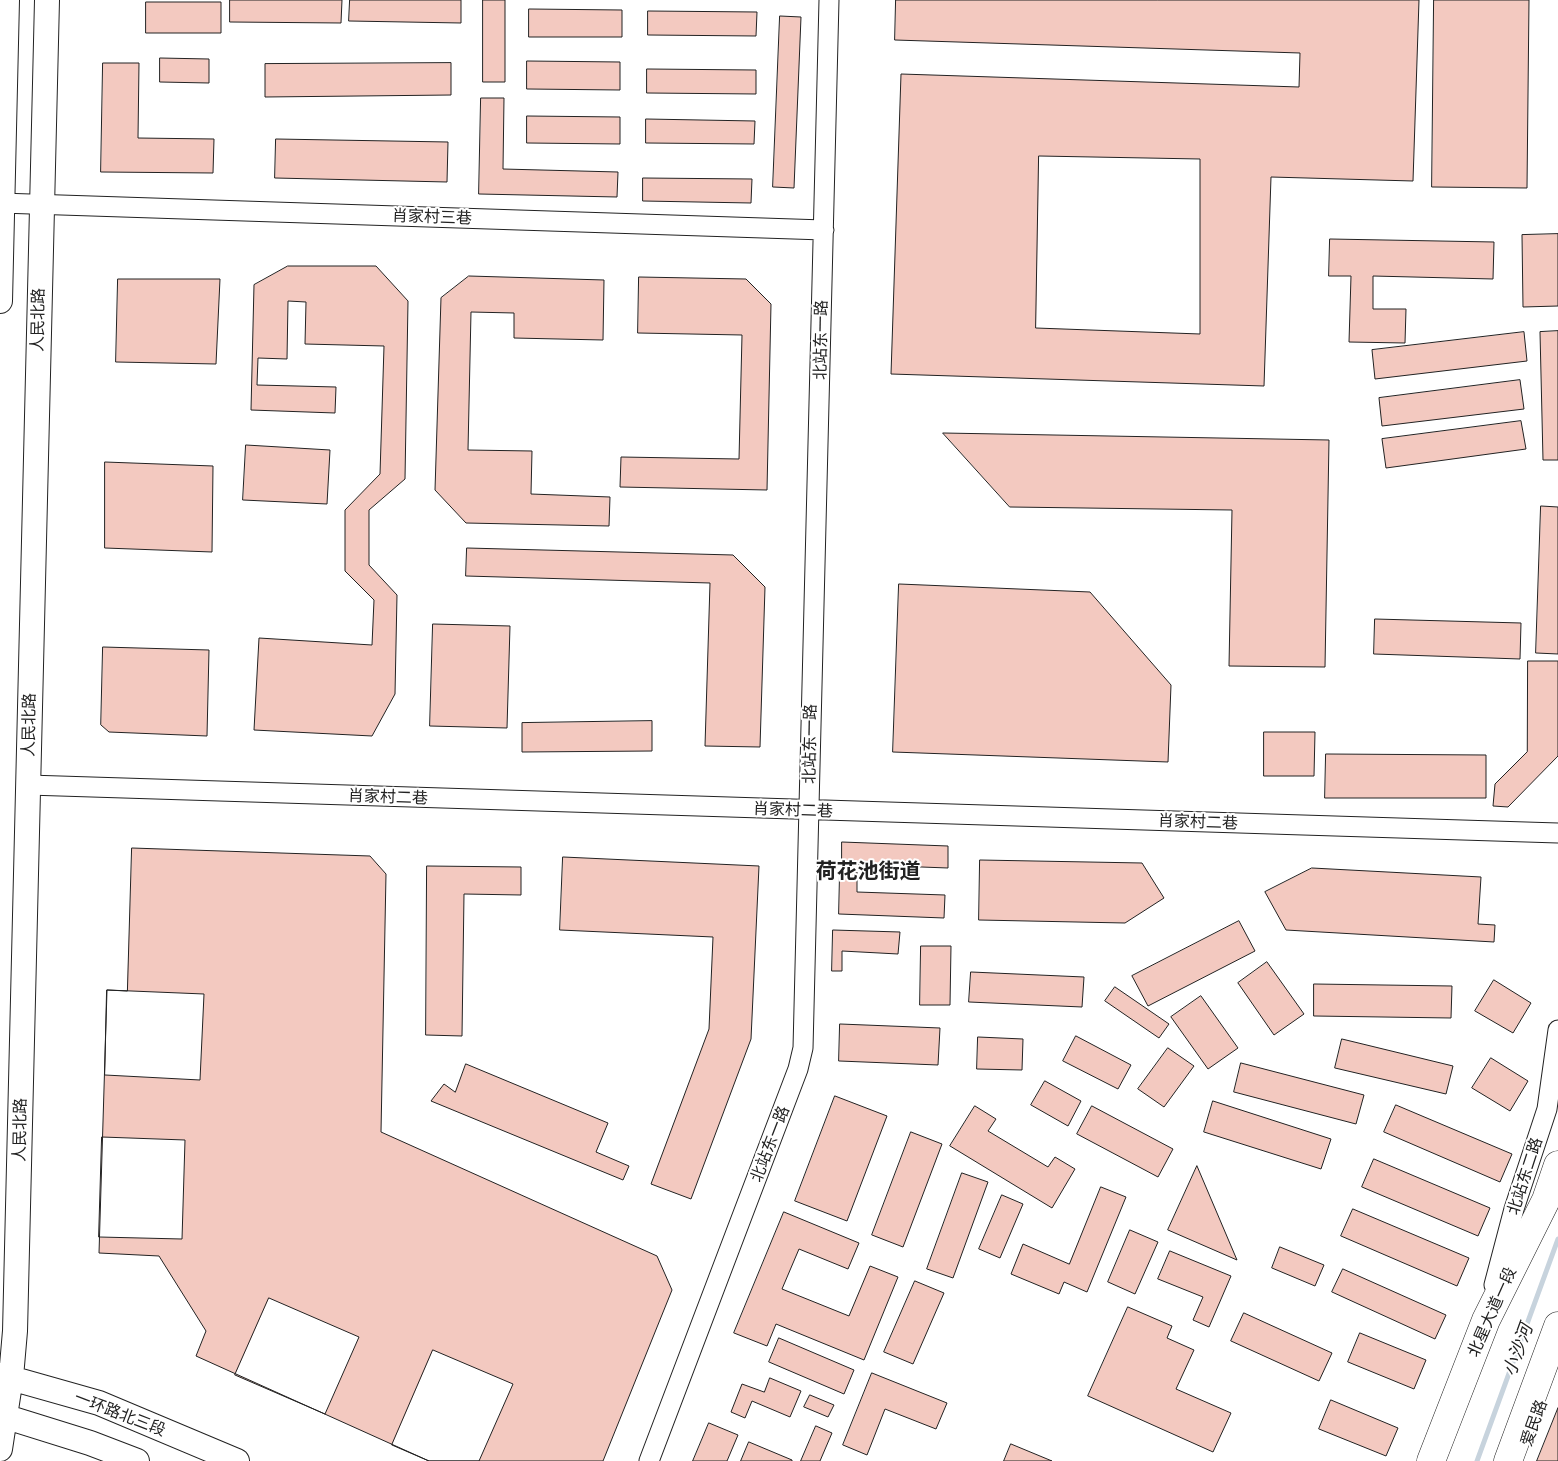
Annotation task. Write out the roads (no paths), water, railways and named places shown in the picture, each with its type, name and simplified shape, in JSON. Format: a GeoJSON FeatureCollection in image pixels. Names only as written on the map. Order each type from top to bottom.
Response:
{"type":"FeatureCollection","features":[{"type":"Feature","properties":{"kind":"highway","name":"北星大道一段"},"geometry":{"type":"LineString","coordinates":[[1431,1461],[1486,1320],[1546,1200],[1558,1165]]}},
{"type":"Feature","properties":{"kind":"highway"},"geometry":{"type":"LineString","coordinates":[[1508,1461],[1558,1326]]}},
{"type":"Feature","properties":{"kind":"main road"},"geometry":{"type":"LineString","coordinates":[[0,301],[7,0]]}},
{"type":"Feature","properties":{"kind":"main road","name":"人民北路"},"geometry":{"type":"LineString","coordinates":[[0,1449],[6,1376],[15,1331],[47,0]]}},
{"type":"Feature","properties":{"kind":"main road","name":"一环路北三段"},"geometry":{"type":"LineString","coordinates":[[6,1376],[99,1403],[237,1461]]}},
{"type":"Feature","properties":{"kind":"main road"},"geometry":{"type":"LineString","coordinates":[[3,1416],[137,1461]]}},
{"type":"Feature","properties":{"kind":"street","name":"北站东一路"},"geometry":{"type":"LineString","coordinates":[[649,1461],[798,1068],[803,1048],[806,1017],[808,810],[829,0]]}},
{"type":"Feature","properties":{"kind":"street","name":"肖家村三巷"},"geometry":{"type":"LineString","coordinates":[[1,203],[824,230]]}},
{"type":"Feature","properties":{"kind":"street","name":"肖家村二巷"},"geometry":{"type":"LineString","coordinates":[[28,785],[1558,833]]}},
{"type":"Feature","properties":{"kind":"street","name":"北站东二路"},"geometry":{"type":"LineString","coordinates":[[1486,1320],[1514,1209],[1546,1109],[1558,1030]]}},
{"type":"Feature","properties":{"kind":"street","name":"爱民路"},"geometry":{"type":"LineString","coordinates":[[1520,1461],[1558,1357]]}},
{"type":"Feature","properties":{"kind":"waterway","name":"小沙河"},"geometry":{"type":"LineString","coordinates":[[1477,1461],[1558,1239]]}},
{"type":"Feature","properties":{"kind":"district","name":"荷花池街道"},"geometry":{"type":"Point","coordinates":[868,871]}}]}
